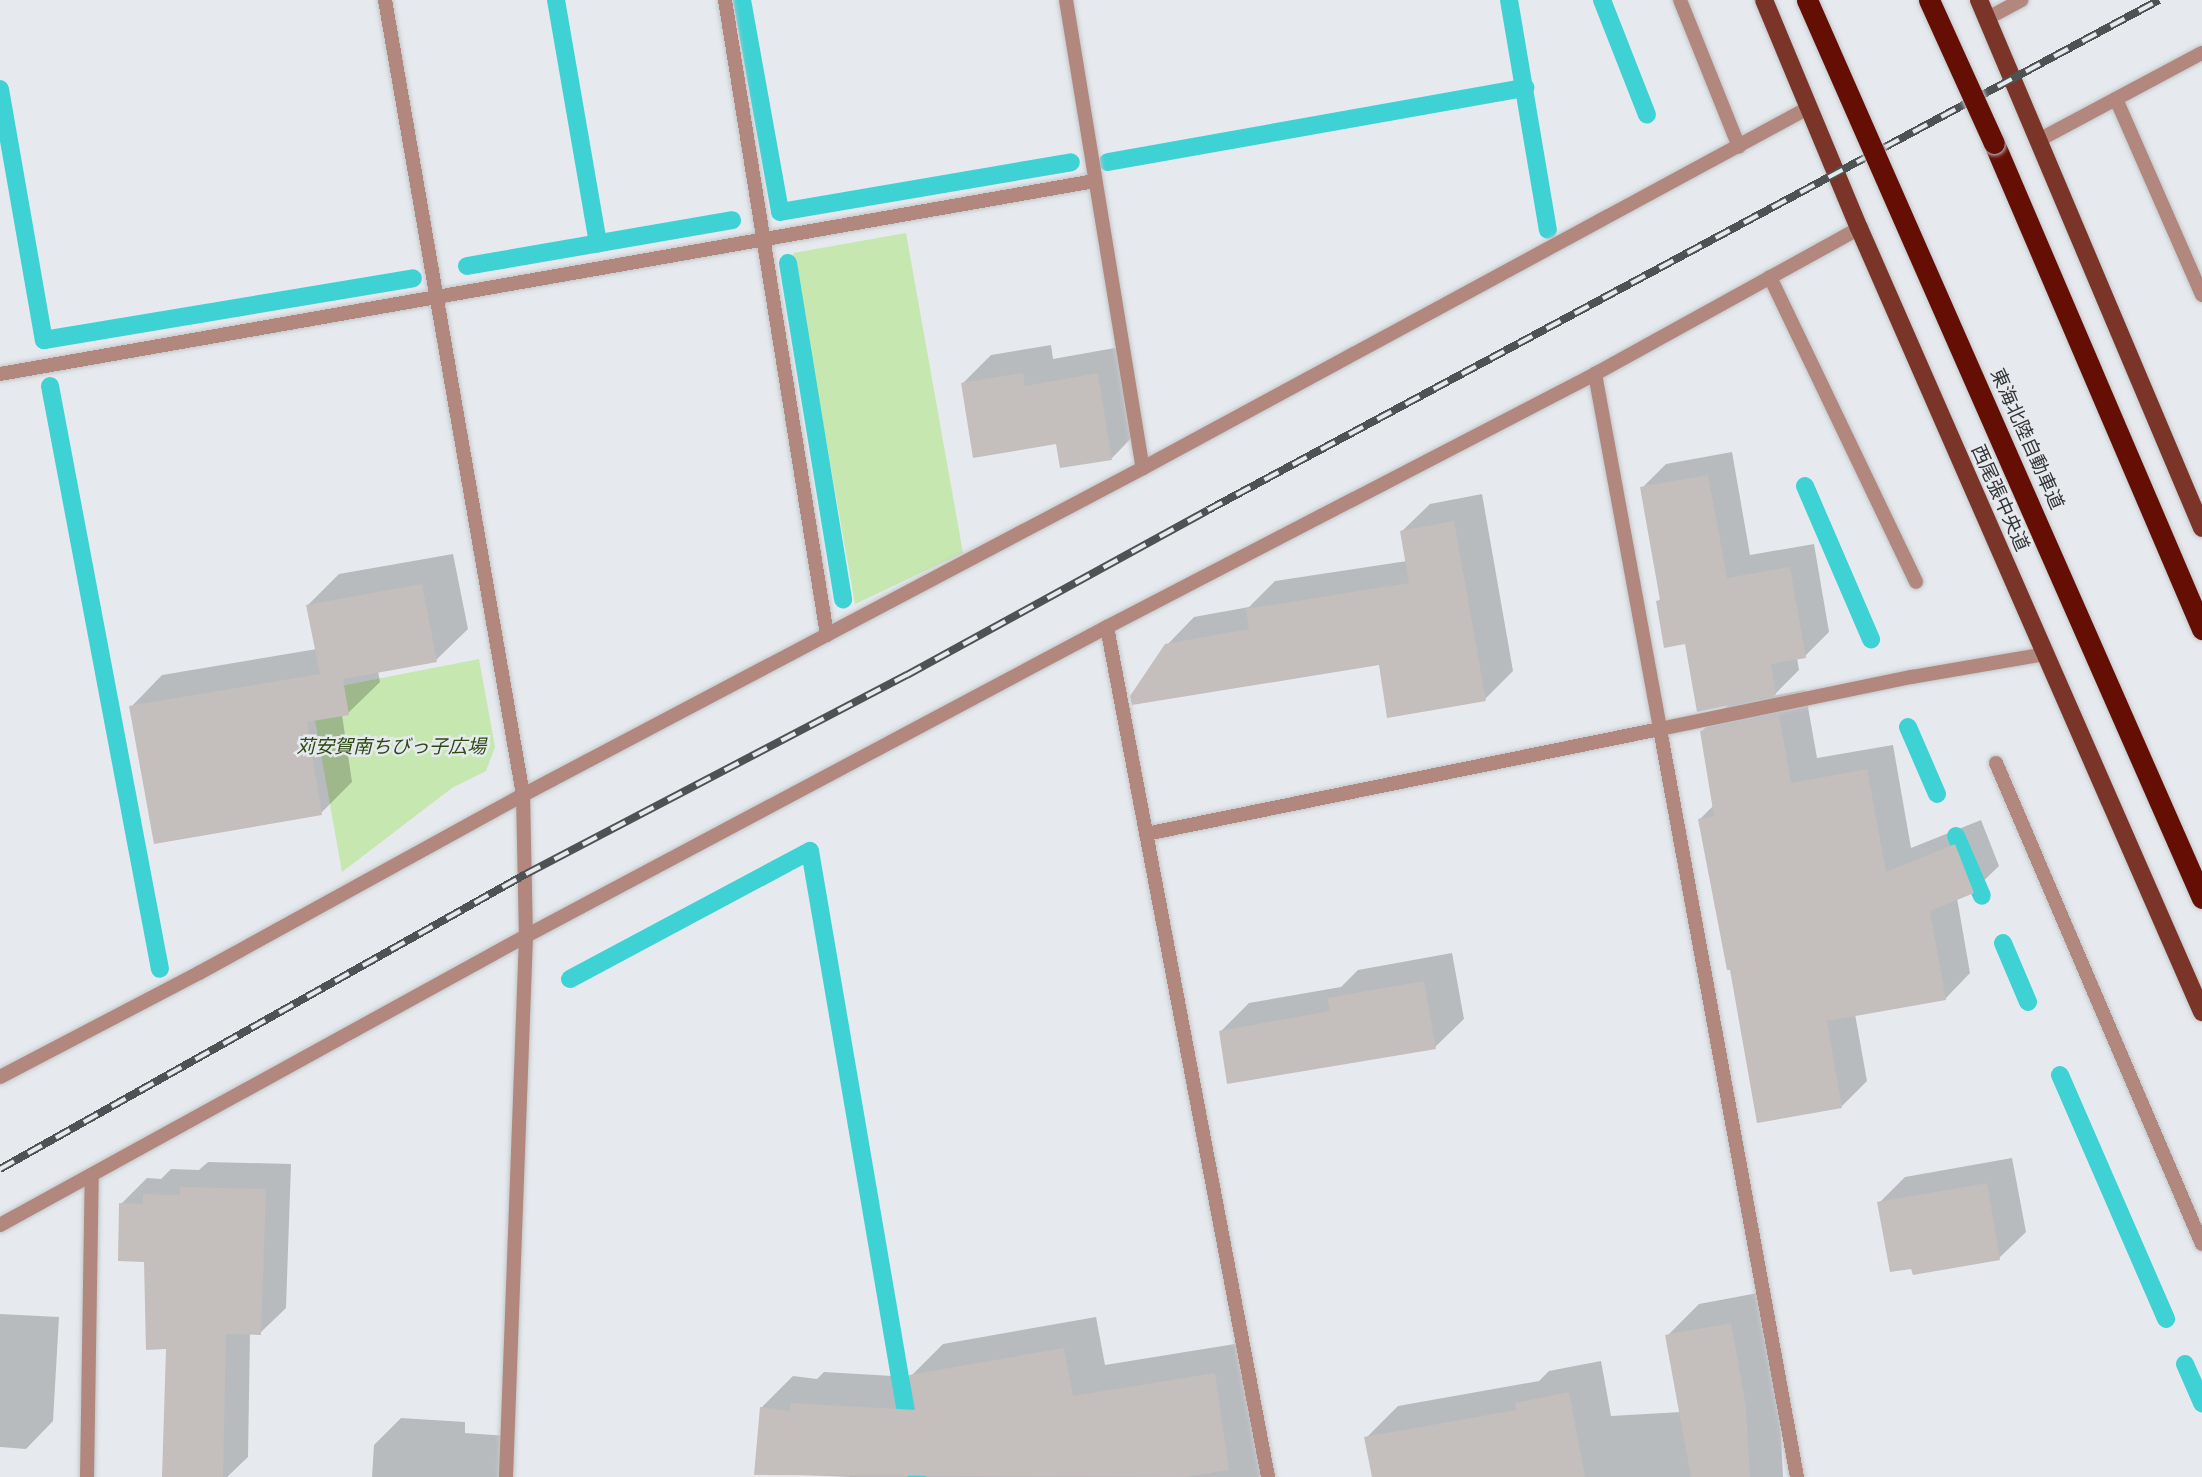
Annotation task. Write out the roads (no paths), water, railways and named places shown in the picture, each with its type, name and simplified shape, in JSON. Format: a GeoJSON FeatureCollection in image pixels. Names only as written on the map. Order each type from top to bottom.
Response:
{"type":"FeatureCollection","features":[{"type":"Feature","properties":{"kind":"highway","name":"東海北陸自動車道"},"geometry":{"type":"LineString","coordinates":[[1807,0],[2202,898]]}},
{"type":"Feature","properties":{"kind":"highway"},"geometry":{"type":"LineString","coordinates":[[1817,0],[1888,180]]}},
{"type":"Feature","properties":{"kind":"highway"},"geometry":{"type":"LineString","coordinates":[[1929,0],[1994,143],[2202,629]]}},
{"type":"Feature","properties":{"kind":"highway"},"geometry":{"type":"LineString","coordinates":[[1943,0],[1994,143]]}},
{"type":"Feature","properties":{"kind":"main road","name":"西尾張中央道"},"geometry":{"type":"LineString","coordinates":[[1764,0],[1859,228],[2202,1012]]}},
{"type":"Feature","properties":{"kind":"main road"},"geometry":{"type":"LineString","coordinates":[[1979,0],[2202,528]]}},
{"type":"Feature","properties":{"kind":"street"},"geometry":{"type":"LineString","coordinates":[[385,0],[523,795],[526,936],[506,1477]]}},
{"type":"Feature","properties":{"kind":"street"},"geometry":{"type":"LineString","coordinates":[[725,0],[827,635]]}},
{"type":"Feature","properties":{"kind":"street"},"geometry":{"type":"LineString","coordinates":[[1066,0],[1143,468]]}},
{"type":"Feature","properties":{"kind":"street"},"geometry":{"type":"LineString","coordinates":[[1680,0],[1739,147]]}},
{"type":"Feature","properties":{"kind":"street"},"geometry":{"type":"LineString","coordinates":[[1986,19],[2021,0]]}},
{"type":"Feature","properties":{"kind":"street"},"geometry":{"type":"LineString","coordinates":[[2037,141],[2202,53]]}},
{"type":"Feature","properties":{"kind":"street"},"geometry":{"type":"LineString","coordinates":[[2116,99],[2202,295]]}},
{"type":"Feature","properties":{"kind":"street"},"geometry":{"type":"LineString","coordinates":[[0,1077],[199,973],[523,795],[1143,468],[1808,108]]}},
{"type":"Feature","properties":{"kind":"street"},"geometry":{"type":"LineString","coordinates":[[0,374],[1095,181]]}},
{"type":"Feature","properties":{"kind":"street"},"geometry":{"type":"LineString","coordinates":[[0,1225],[526,936],[1107,627],[1595,374],[1859,228]]}},
{"type":"Feature","properties":{"kind":"street"},"geometry":{"type":"LineString","coordinates":[[1770,277],[1916,582]]}},
{"type":"Feature","properties":{"kind":"street"},"geometry":{"type":"LineString","coordinates":[[1595,374],[1797,1477]]}},
{"type":"Feature","properties":{"kind":"street"},"geometry":{"type":"LineString","coordinates":[[1107,627],[1268,1477]]}},
{"type":"Feature","properties":{"kind":"street"},"geometry":{"type":"LineString","coordinates":[[1146,834],[1912,677],[2045,654]]}},
{"type":"Feature","properties":{"kind":"street"},"geometry":{"type":"LineString","coordinates":[[1996,763],[2202,1244]]}},
{"type":"Feature","properties":{"kind":"street"},"geometry":{"type":"LineString","coordinates":[[87,1477],[92,1175]]}},
{"type":"Feature","properties":{"kind":"waterway"},"geometry":{"type":"LineString","coordinates":[[556,0],[598,243]]}},
{"type":"Feature","properties":{"kind":"waterway"},"geometry":{"type":"LineString","coordinates":[[742,0],[780,212],[1071,162]]}},
{"type":"Feature","properties":{"kind":"waterway"},"geometry":{"type":"LineString","coordinates":[[1509,0],[1548,230]]}},
{"type":"Feature","properties":{"kind":"waterway"},"geometry":{"type":"LineString","coordinates":[[1602,0],[1647,115]]}},
{"type":"Feature","properties":{"kind":"waterway"},"geometry":{"type":"LineString","coordinates":[[1108,162],[1525,88]]}},
{"type":"Feature","properties":{"kind":"waterway"},"geometry":{"type":"LineString","coordinates":[[0,89],[44,340],[413,278]]}},
{"type":"Feature","properties":{"kind":"waterway"},"geometry":{"type":"LineString","coordinates":[[467,266],[732,220]]}},
{"type":"Feature","properties":{"kind":"waterway"},"geometry":{"type":"LineString","coordinates":[[788,263],[843,600]]}},
{"type":"Feature","properties":{"kind":"waterway"},"geometry":{"type":"LineString","coordinates":[[50,386],[160,969]]}},
{"type":"Feature","properties":{"kind":"waterway"},"geometry":{"type":"LineString","coordinates":[[1805,486],[1871,639]]}},
{"type":"Feature","properties":{"kind":"waterway"},"geometry":{"type":"LineString","coordinates":[[1908,727],[1937,794]]}},
{"type":"Feature","properties":{"kind":"waterway"},"geometry":{"type":"LineString","coordinates":[[1956,836],[1982,896]]}},
{"type":"Feature","properties":{"kind":"waterway"},"geometry":{"type":"LineString","coordinates":[[570,979],[810,851],[917,1477]]}},
{"type":"Feature","properties":{"kind":"waterway"},"geometry":{"type":"LineString","coordinates":[[2003,943],[2028,1002]]}},
{"type":"Feature","properties":{"kind":"waterway"},"geometry":{"type":"LineString","coordinates":[[2060,1075],[2166,1319]]}},
{"type":"Feature","properties":{"kind":"waterway"},"geometry":{"type":"LineString","coordinates":[[2185,1364],[2202,1403]]}},
{"type":"Feature","properties":{"kind":"railway"},"geometry":{"type":"LineString","coordinates":[[0,1169],[526,874],[907,675],[1208,510],[2159,0]]}},
{"type":"Feature","properties":{"kind":"park label","name":"苅安賀南ちびっ子広場"},"geometry":{"type":"Point","coordinates":[391,747]}}]}
